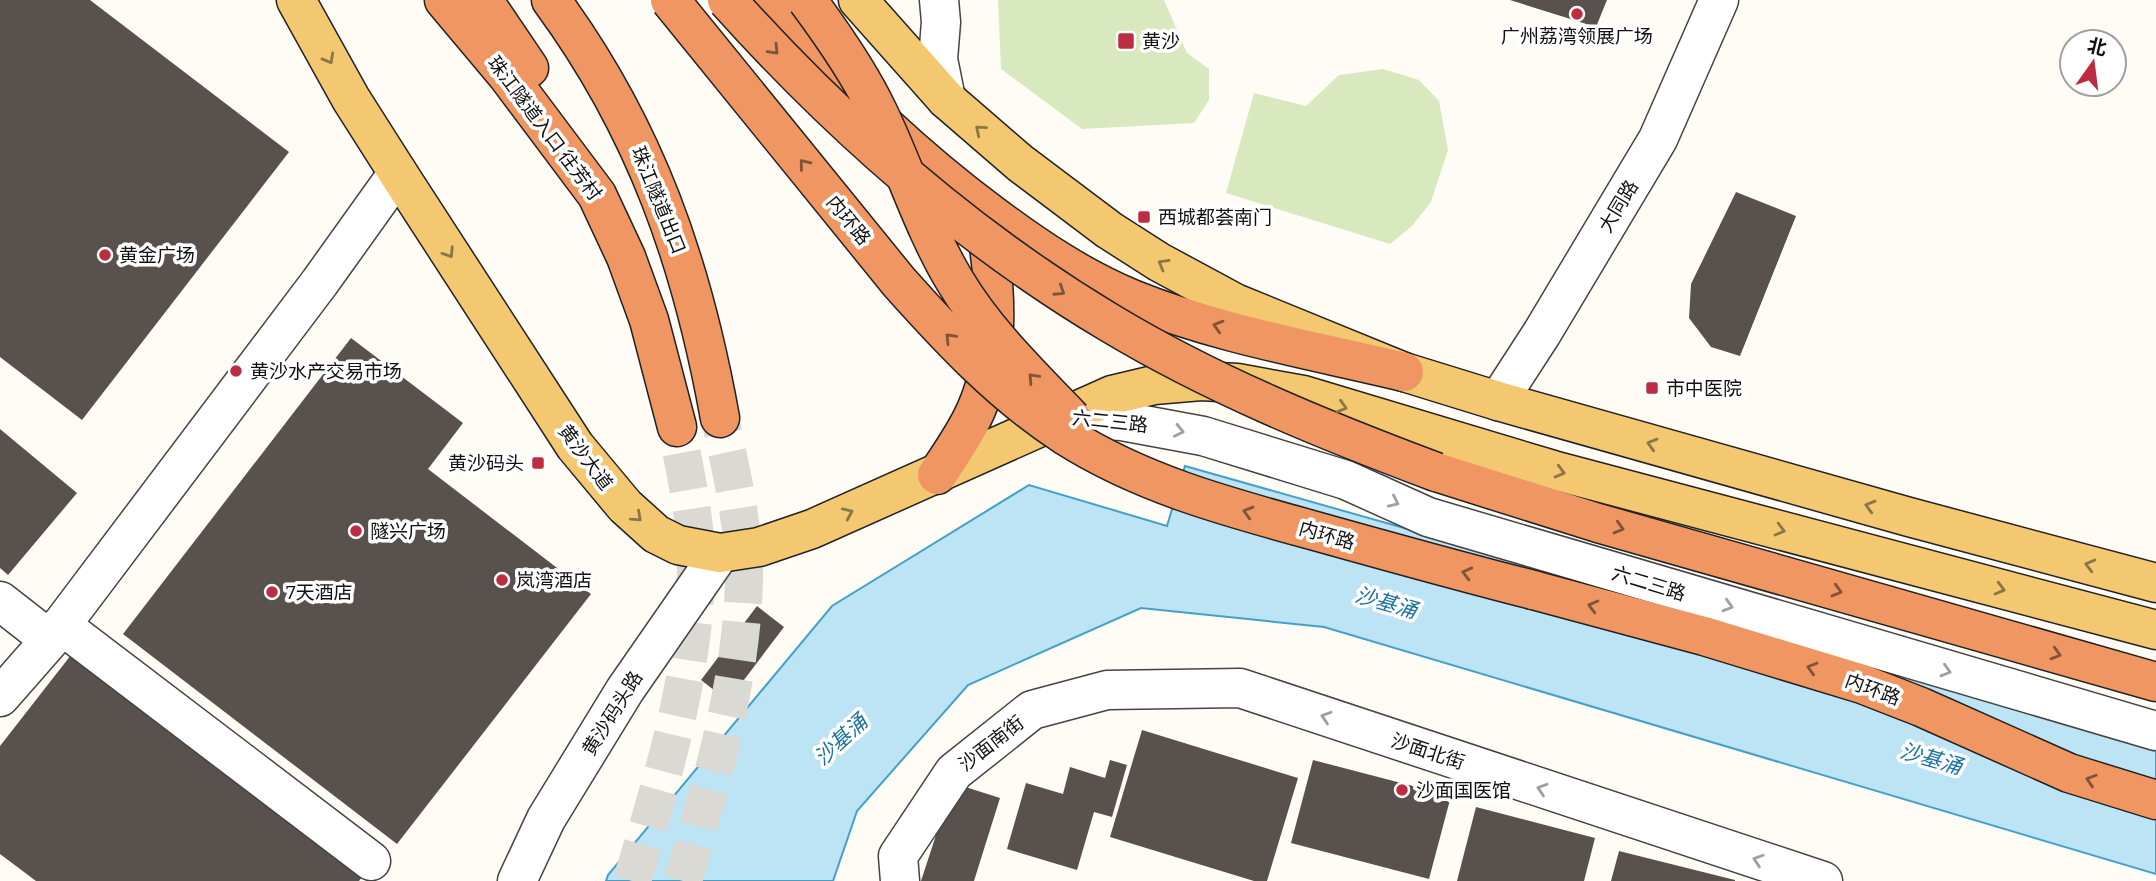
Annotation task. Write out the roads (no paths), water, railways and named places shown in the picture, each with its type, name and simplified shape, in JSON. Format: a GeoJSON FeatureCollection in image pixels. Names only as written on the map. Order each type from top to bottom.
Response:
{"type":"FeatureCollection","features":[{"type":"Feature","properties":{"kind":"highway","name":"珠江隧道入口 往芳村"},"geometry":{"type":"LineString","coordinates":[[444,0],[507,75],[597,195],[626,257],[649,320],[677,427]]}},
{"type":"Feature","properties":{"kind":"highway"},"geometry":{"type":"LineString","coordinates":[[483,0],[524,58],[554,108],[597,195]]}},
{"type":"Feature","properties":{"kind":"highway","name":"珠江隧道出口"},"geometry":{"type":"LineString","coordinates":[[551,0],[595,64],[644,157],[662,201],[688,274],[720,418]]}},
{"type":"Feature","properties":{"kind":"highway","name":"内环路"},"geometry":{"type":"LineString","coordinates":[[670,0],[899,282],[959,348],[1022,404],[1065,435],[1114,463],[1162,485],[1224,506],[1704,636],[1862,684],[1922,707],[1981,736],[2069,773],[2156,800]]}},
{"type":"Feature","properties":{"kind":"highway"},"geometry":{"type":"LineString","coordinates":[[727,0],[801,78],[862,136],[919,187],[986,240],[1110,324],[1257,401],[1341,436],[1474,484],[2156,682]]}},
{"type":"Feature","properties":{"kind":"highway"},"geometry":{"type":"LineString","coordinates":[[785,9],[831,33],[878,111],[934,243],[955,282],[994,335],[1114,463]]}},
{"type":"Feature","properties":{"kind":"highway"},"geometry":{"type":"LineString","coordinates":[[785,9],[859,103],[894,136],[938,175],[1019,235],[1085,277],[1134,300],[1237,332],[1404,372]]}},
{"type":"Feature","properties":{"kind":"highway"},"geometry":{"type":"LineString","coordinates":[[937,475],[976,410],[990,365],[995,313],[983,208]]}},
{"type":"Feature","properties":{"kind":"main road","name":"黄沙大道"},"geometry":{"type":"LineString","coordinates":[[296,0],[351,99],[575,446],[625,506],[656,534],[678,545],[720,553],[759,547],[812,529],[1062,418]]}},
{"type":"Feature","properties":{"kind":"main road"},"geometry":{"type":"LineString","coordinates":[[858,0],[946,99],[1020,163],[1072,204],[1159,262],[1235,303],[1404,372],[1498,401],[2156,583]]}},
{"type":"Feature","properties":{"kind":"main road","name":"六二三路"},"geometry":{"type":"LineString","coordinates":[[1062,418],[1112,395],[1154,385],[1201,381],[1268,388],[1303,395],[1553,470],[2156,631]]}},
{"type":"Feature","properties":{"kind":"street"},"geometry":{"type":"LineString","coordinates":[[939,0],[941,22],[938,60],[946,99]]}},
{"type":"Feature","properties":{"kind":"street","name":"大同路"},"geometry":{"type":"LineString","coordinates":[[1498,401],[1542,333],[1658,139],[1719,0]]}},
{"type":"Feature","properties":{"kind":"street"},"geometry":{"type":"LineString","coordinates":[[0,697],[56,633],[320,282],[398,173]]}},
{"type":"Feature","properties":{"kind":"street","name":"六二三路"},"geometry":{"type":"LineString","coordinates":[[1062,418],[1122,421],[1175,429],[1214,440],[1346,480],[1427,517],[2156,731]]}},
{"type":"Feature","properties":{"kind":"street","name":"黄沙码头路"},"geometry":{"type":"LineString","coordinates":[[517,881],[546,819],[625,690],[720,553]]}},
{"type":"Feature","properties":{"kind":"street"},"geometry":{"type":"LineString","coordinates":[[0,601],[56,633],[371,860]]}},
{"type":"Feature","properties":{"kind":"street","name":"沙面北街"},"geometry":{"type":"LineString","coordinates":[[1107,691],[1240,688],[1811,879]]}},
{"type":"Feature","properties":{"kind":"street","name":"沙面南街"},"geometry":{"type":"LineString","coordinates":[[900,881],[898,856],[954,772],[1032,710],[1107,691]]}},
{"type":"Feature","properties":{"kind":"water","name":"沙基涌"},"geometry":{"type":"Polygon","coordinates":[[[1185,466],[2156,741],[2156,874],[1324,627],[1141,608],[968,685],[857,811],[833,881],[606,881],[608,875],[832,606],[1029,485],[1167,526],[1185,466]]]}},
{"type":"Feature","properties":{"kind":"tunnel"},"geometry":{"type":"LineString","coordinates":[[683,881],[723,733],[742,620],[742,541],[720,418]]}},
{"type":"Feature","properties":{"kind":"tunnel"},"geometry":{"type":"LineString","coordinates":[[632,881],[675,725],[690,645],[696,564],[694,530],[677,427]]}},
{"type":"Feature","properties":{"kind":"place","name":"广州荔湾领展广场"},"geometry":{"type":"Point","coordinates":[1577,14]}},
{"type":"Feature","properties":{"kind":"place","name":"黄沙"},"geometry":{"type":"Point","coordinates":[1126,41]}},
{"type":"Feature","properties":{"kind":"place","name":"西城都荟南门"},"geometry":{"type":"Point","coordinates":[1144,217]}},
{"type":"Feature","properties":{"kind":"place","name":"黄金广场"},"geometry":{"type":"Point","coordinates":[105,255]}},
{"type":"Feature","properties":{"kind":"place","name":"黄沙水产交易市场"},"geometry":{"type":"Point","coordinates":[236,371]}},
{"type":"Feature","properties":{"kind":"place","name":"市中医院"},"geometry":{"type":"Point","coordinates":[1652,388]}},
{"type":"Feature","properties":{"kind":"place","name":"黄沙码头"},"geometry":{"type":"Point","coordinates":[538,463]}},
{"type":"Feature","properties":{"kind":"place","name":"隧兴广场"},"geometry":{"type":"Point","coordinates":[356,531]}},
{"type":"Feature","properties":{"kind":"place","name":"岚湾酒店"},"geometry":{"type":"Point","coordinates":[502,580]}},
{"type":"Feature","properties":{"kind":"place","name":"7天酒店"},"geometry":{"type":"Point","coordinates":[272,592]}},
{"type":"Feature","properties":{"kind":"place","name":"沙面国医馆"},"geometry":{"type":"Point","coordinates":[1402,790]}}]}
